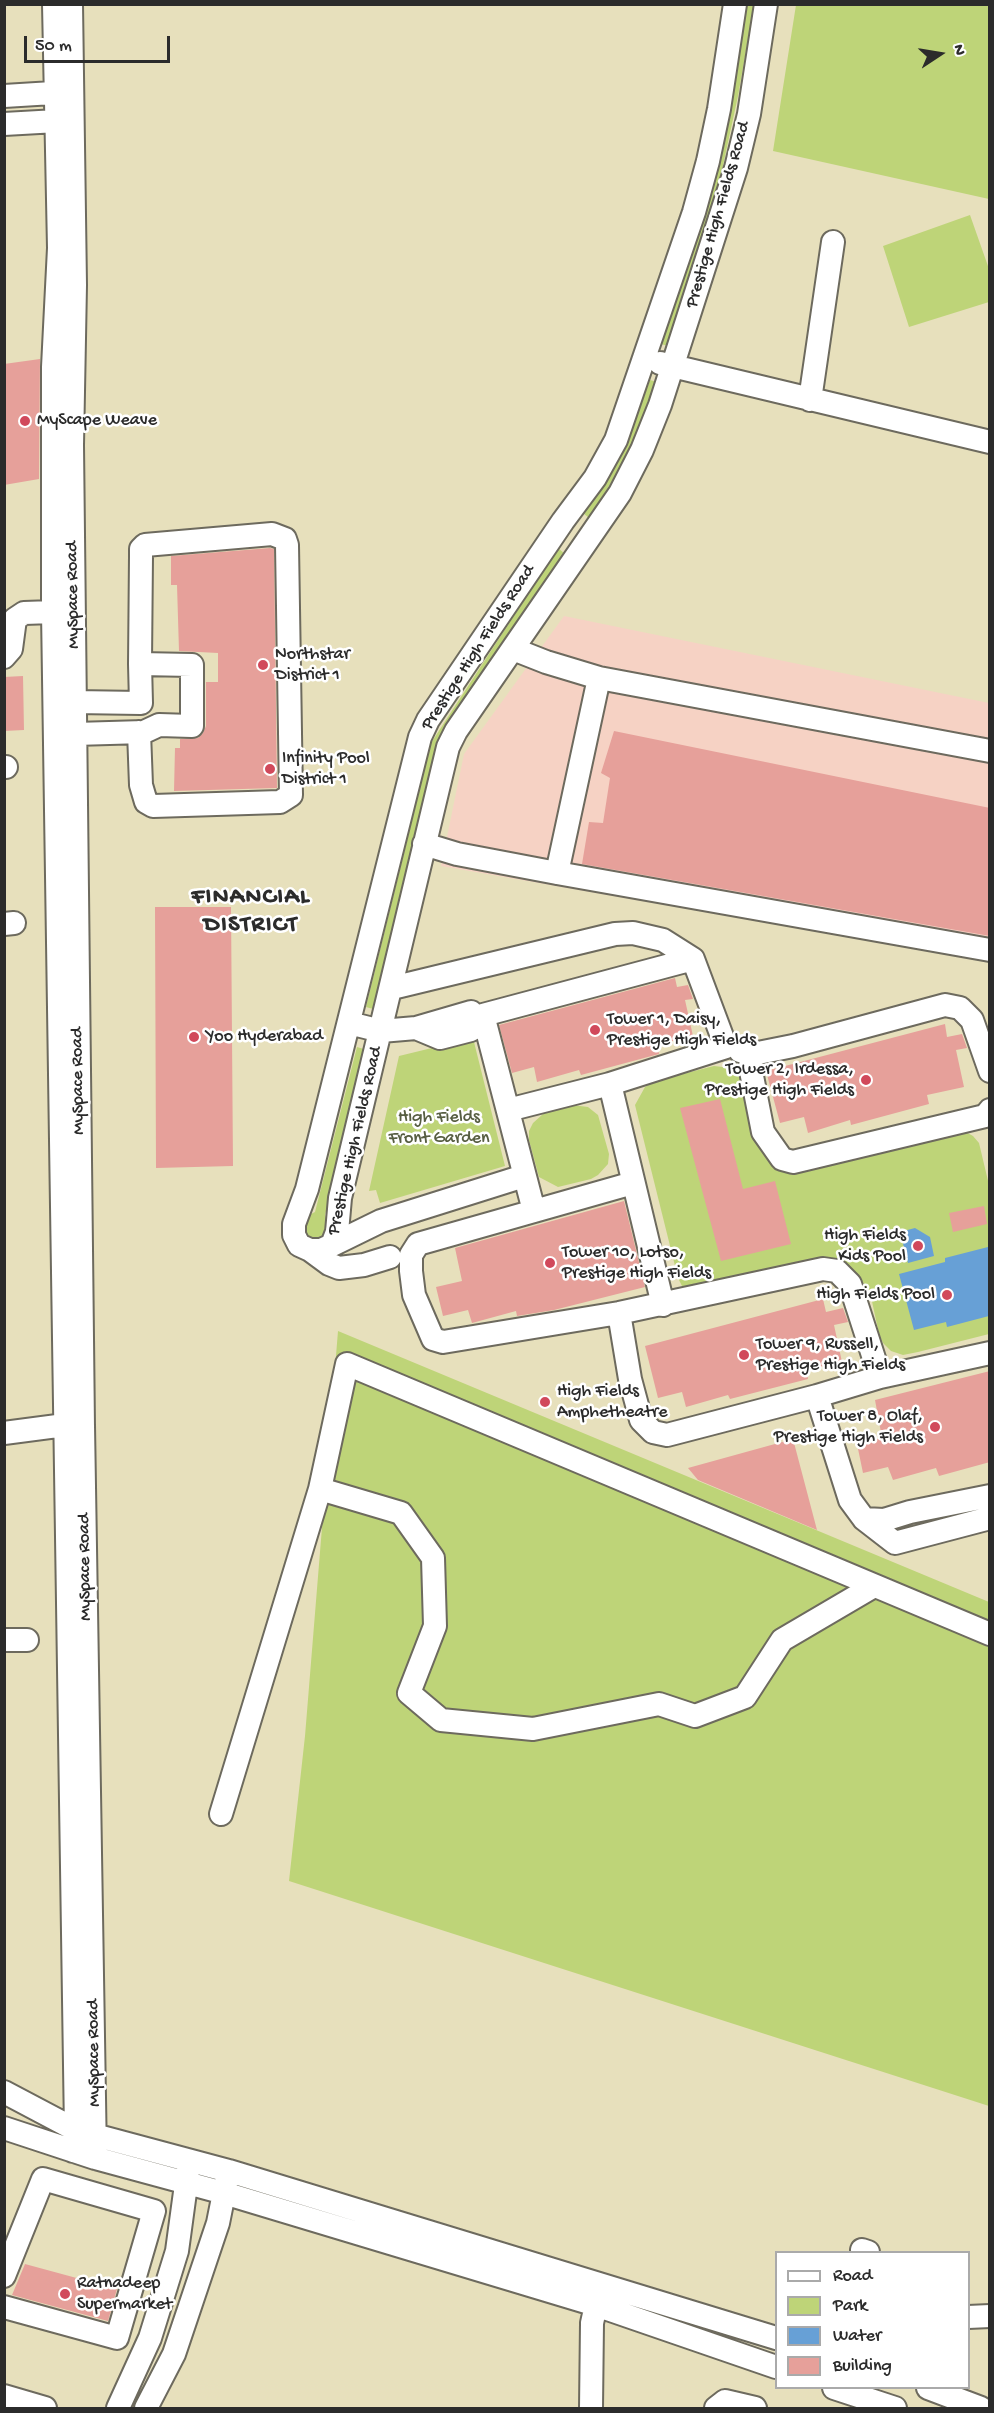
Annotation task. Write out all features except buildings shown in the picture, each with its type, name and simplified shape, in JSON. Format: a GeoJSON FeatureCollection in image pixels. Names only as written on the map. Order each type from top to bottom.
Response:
{"type":"FeatureCollection","features":[{"type":"Feature","properties":{"kind":"street","name":"MySpace Road"},"geometry":{"type":"LineString","coordinates":[[54,4],[64,92],[75,285],[64,656],[65,1425],[85,2144]]}},
{"type":"Feature","properties":{"kind":"street","name":"MySpace Road"},"geometry":{"type":"LineString","coordinates":[[71,4],[64,92],[57,121],[59,248],[52,429],[53,612],[75,702],[83,1425],[85,2144]]}},
{"type":"Feature","properties":{"kind":"street","name":"Prestige High Fields Road"},"geometry":{"type":"LineString","coordinates":[[735,4],[719,109],[708,161],[694,212],[616,440],[595,478],[563,521],[428,720],[420,737],[307,1189],[294,1224],[294,1235],[299,1245],[310,1250],[321,1250],[332,1245],[337,1232],[340,1198],[448,747],[456,731],[620,493],[642,450],[672,368],[736,168],[749,114],[766,4]]}},
{"type":"Feature","properties":{"kind":"street"},"geometry":{"type":"LineString","coordinates":[[4,96],[64,92]]}},
{"type":"Feature","properties":{"kind":"street"},"geometry":{"type":"LineString","coordinates":[[4,124],[57,121]]}},
{"type":"Feature","properties":{"kind":"street"},"geometry":{"type":"LineString","coordinates":[[810,400],[833,242]]}},
{"type":"Feature","properties":{"kind":"street"},"geometry":{"type":"LineString","coordinates":[[644,358],[672,368],[990,442]]}},
{"type":"Feature","properties":{"kind":"street"},"geometry":{"type":"LineString","coordinates":[[563,521],[588,540]]}},
{"type":"Feature","properties":{"kind":"street"},"geometry":{"type":"LineString","coordinates":[[75,702],[141,703],[141,549],[145,545],[272,534],[285,539],[287,545],[291,795],[280,802],[153,806],[146,802],[141,785],[139,732]]}},
{"type":"Feature","properties":{"kind":"street"},"geometry":{"type":"LineString","coordinates":[[4,657],[11,649],[15,619],[24,613],[53,612]]}},
{"type":"Feature","properties":{"kind":"street"},"geometry":{"type":"LineString","coordinates":[[513,649],[546,663],[599,678],[990,752]]}},
{"type":"Feature","properties":{"kind":"street"},"geometry":{"type":"LineString","coordinates":[[75,734],[139,732],[159,725],[192,726],[192,665],[140,664]]}},
{"type":"Feature","properties":{"kind":"street"},"geometry":{"type":"LineString","coordinates":[[557,873],[599,678]]}},
{"type":"Feature","properties":{"kind":"street"},"geometry":{"type":"LineString","coordinates":[[424,844],[458,854],[557,873],[990,950]]}},
{"type":"Feature","properties":{"kind":"street"},"geometry":{"type":"LineString","coordinates":[[392,988],[615,934],[633,933],[663,940],[693,959],[726,1047]]}},
{"type":"Feature","properties":{"kind":"street"},"geometry":{"type":"LineString","coordinates":[[534,1211],[483,1015],[693,959]]}},
{"type":"Feature","properties":{"kind":"street"},"geometry":{"type":"LineString","coordinates":[[508,1110],[610,1084],[726,1047],[753,1054],[793,1046],[945,1005],[960,1008],[972,1020],[990,1071]]}},
{"type":"Feature","properties":{"kind":"street"},"geometry":{"type":"LineString","coordinates":[[349,1023],[381,1031],[471,1021]]}},
{"type":"Feature","properties":{"kind":"street"},"geometry":{"type":"LineString","coordinates":[[753,1054],[750,1066],[764,1132],[782,1159],[793,1162],[988,1119]]}},
{"type":"Feature","properties":{"kind":"street"},"geometry":{"type":"LineString","coordinates":[[610,1084],[663,1305]]}},
{"type":"Feature","properties":{"kind":"street"},"geometry":{"type":"LineString","coordinates":[[332,1245],[381,1221],[524,1176]]}},
{"type":"Feature","properties":{"kind":"street"},"geometry":{"type":"LineString","coordinates":[[633,1183],[418,1244],[411,1255],[414,1295],[433,1339],[443,1342],[619,1313],[823,1269],[837,1271],[850,1284],[880,1377]]}},
{"type":"Feature","properties":{"kind":"street"},"geometry":{"type":"LineString","coordinates":[[310,1250],[329,1264],[339,1268],[364,1265],[390,1257]]}},
{"type":"Feature","properties":{"kind":"street"},"geometry":{"type":"LineString","coordinates":[[619,1313],[630,1379],[641,1420],[653,1432],[667,1436],[880,1377],[990,1353]]}},
{"type":"Feature","properties":{"kind":"street"},"geometry":{"type":"LineString","coordinates":[[221,1814],[320,1489],[346,1364],[990,1634]]}},
{"type":"Feature","properties":{"kind":"street"},"geometry":{"type":"LineString","coordinates":[[817,1396],[850,1500],[864,1519],[895,1543],[990,1518]]}},
{"type":"Feature","properties":{"kind":"street"},"geometry":{"type":"LineString","coordinates":[[4,1433],[65,1425]]}},
{"type":"Feature","properties":{"kind":"street"},"geometry":{"type":"LineString","coordinates":[[320,1489],[401,1513],[433,1558],[435,1626],[409,1694],[441,1720],[533,1729],[659,1704],[695,1716],[745,1697],[782,1640],[874,1586]]}},
{"type":"Feature","properties":{"kind":"street"},"geometry":{"type":"LineString","coordinates":[[864,1519],[884,1520],[910,1512],[990,1496]]}},
{"type":"Feature","properties":{"kind":"street"},"geometry":{"type":"LineString","coordinates":[[4,1640],[27,1640]]}},
{"type":"Feature","properties":{"kind":"street"},"geometry":{"type":"LineString","coordinates":[[4,2092],[85,2144]]}},
{"type":"Feature","properties":{"kind":"street"},"geometry":{"type":"LineString","coordinates":[[4,2128],[85,2144],[227,2182],[775,2337]]}},
{"type":"Feature","properties":{"kind":"street"},"geometry":{"type":"LineString","coordinates":[[118,2409],[150,2338],[177,2251],[187,2173]]}},
{"type":"Feature","properties":{"kind":"street"},"geometry":{"type":"LineString","coordinates":[[4,2276],[44,2179],[154,2211],[117,2338],[4,2307]]}},
{"type":"Feature","properties":{"kind":"street"},"geometry":{"type":"LineString","coordinates":[[227,2182],[775,2366]]}},
{"type":"Feature","properties":{"kind":"street"},"geometry":{"type":"LineString","coordinates":[[146,2409],[174,2354],[218,2223],[227,2182]]}},
{"type":"Feature","properties":{"kind":"street"},"geometry":{"type":"LineString","coordinates":[[591,2409],[592,2323],[596,2305]]}},
{"type":"Feature","properties":{"kind":"street"},"geometry":{"type":"LineString","coordinates":[[970,2317],[990,2316]]}},
{"type":"Feature","properties":{"kind":"street"},"geometry":{"type":"LineString","coordinates":[[120,2333],[150,2338]]}},
{"type":"Feature","properties":{"kind":"street"},"geometry":{"type":"LineString","coordinates":[[837,2389],[895,2409]]}},
{"type":"Feature","properties":{"kind":"street"},"geometry":{"type":"LineString","coordinates":[[937,2389],[981,2409]]}},
{"type":"Feature","properties":{"kind":"street"},"geometry":{"type":"LineString","coordinates":[[4,2396],[45,2409]]}},
{"type":"Feature","properties":{"kind":"street"},"geometry":{"type":"LineString","coordinates":[[716,2409],[725,2401],[755,2409]]}},
{"type":"Feature","properties":{"kind":"shaded area"},"geometry":{"type":"Polygon","coordinates":[[[564,616],[989,703],[989,961],[441,866],[464,754],[564,616]]]}},
{"type":"Feature","properties":{"kind":"green space"},"geometry":{"type":"Polygon","coordinates":[[[747,5],[754,5],[738,96],[713,212],[668,346],[661,344],[706,211],[733,95],[747,5]]]}},
{"type":"Feature","properties":{"kind":"green space"},"geometry":{"type":"Polygon","coordinates":[[[796,5],[989,5],[989,199],[773,151],[796,5]]]}},
{"type":"Feature","properties":{"kind":"green space"},"geometry":{"type":"Polygon","coordinates":[[[970,215],[989,269],[989,302],[909,327],[883,246],[970,215]]]}},
{"type":"Feature","properties":{"kind":"green space"},"geometry":{"type":"Polygon","coordinates":[[[650,380],[657,382],[630,452],[589,518],[583,513],[624,451],[650,380]]]}},
{"type":"Feature","properties":{"kind":"green space"},"geometry":{"type":"Polygon","coordinates":[[[558,548],[565,554],[438,745],[373,1009],[366,1007],[431,743],[558,548]]]}},
{"type":"Feature","properties":{"kind":"green space","name":"High Fields Front Garden"},"geometry":{"type":"Polygon","coordinates":[[[473,1038],[505,1166],[380,1203],[376,1190],[369,1191],[399,1056],[473,1038]]]}},
{"type":"Feature","properties":{"kind":"green space"},"geometry":{"type":"Polygon","coordinates":[[[357,1047],[367,1050],[325,1215],[328,1226],[326,1235],[316,1239],[308,1238],[303,1225],[307,1216],[315,1212],[357,1047]]]}},
{"type":"Feature","properties":{"kind":"green space"},"geometry":{"type":"Polygon","coordinates":[[[714,1066],[731,1068],[739,1073],[744,1081],[761,1150],[778,1168],[964,1131],[973,1136],[979,1143],[989,1185],[989,1334],[903,1355],[891,1351],[883,1343],[879,1334],[870,1292],[854,1270],[843,1264],[688,1291],[682,1286],[678,1278],[635,1105],[645,1087],[655,1081],[714,1066]]]}},
{"type":"Feature","properties":{"kind":"green space"},"geometry":{"type":"Polygon","coordinates":[[[572,1105],[588,1107],[598,1115],[609,1154],[608,1164],[591,1179],[558,1187],[539,1177],[529,1140],[529,1131],[533,1123],[543,1114],[572,1105]]]}},
{"type":"Feature","properties":{"kind":"green space"},"geometry":{"type":"Polygon","coordinates":[[[338,1331],[989,1602],[989,2106],[289,1881],[305,1736],[338,1331]]]}},
{"type":"Feature","properties":{"kind":"water","name":"High Fields Kids Pool"},"geometry":{"type":"Polygon","coordinates":[[[915,1228],[930,1237],[934,1256],[908,1263],[900,1232],[915,1228]]]}},
{"type":"Feature","properties":{"kind":"water","name":"High Fields Pool"},"geometry":{"type":"Polygon","coordinates":[[[988,1247],[989,1316],[947,1327],[946,1322],[914,1330],[899,1274],[945,1262],[945,1258],[988,1247]]]}},
{"type":"Feature","properties":{"kind":"place","name":"MyScape Weave"},"geometry":{"type":"Point","coordinates":[25,421]}},
{"type":"Feature","properties":{"kind":"place","name":"Northstar District 1"},"geometry":{"type":"Point","coordinates":[263,665]}},
{"type":"Feature","properties":{"kind":"place","name":"Infinity Pool District 1"},"geometry":{"type":"Point","coordinates":[270,769]}},
{"type":"Feature","properties":{"kind":"place","name":"Tower 1, Daisy, Prestige High Fields"},"geometry":{"type":"Point","coordinates":[595,1030]}},
{"type":"Feature","properties":{"kind":"place","name":"Yoo Hyderabad"},"geometry":{"type":"Point","coordinates":[194,1037]}},
{"type":"Feature","properties":{"kind":"place","name":"Tower 2, Irdessa, Prestige High Fields"},"geometry":{"type":"Point","coordinates":[866,1080]}},
{"type":"Feature","properties":{"kind":"place","name":"High Fields Kids Pool"},"geometry":{"type":"Point","coordinates":[918,1246]}},
{"type":"Feature","properties":{"kind":"place","name":"Tower 10, Lotso, Prestige High Fields"},"geometry":{"type":"Point","coordinates":[550,1263]}},
{"type":"Feature","properties":{"kind":"place","name":"High Fields Pool"},"geometry":{"type":"Point","coordinates":[947,1295]}},
{"type":"Feature","properties":{"kind":"place","name":"Tower 9, Russell, Prestige High Fields"},"geometry":{"type":"Point","coordinates":[744,1355]}},
{"type":"Feature","properties":{"kind":"place","name":"High Fields Amphetheatre"},"geometry":{"type":"Point","coordinates":[545,1402]}},
{"type":"Feature","properties":{"kind":"place","name":"Tower 8, Olaf, Prestige High Fields"},"geometry":{"type":"Point","coordinates":[935,1427]}},
{"type":"Feature","properties":{"kind":"place","name":"Ratnadeep Supermarket"},"geometry":{"type":"Point","coordinates":[65,2294]}},
{"type":"Feature","properties":{"kind":"district","name":"FINANCIAL DISTRICT"},"geometry":{"type":"Point","coordinates":[251,912]}}]}
